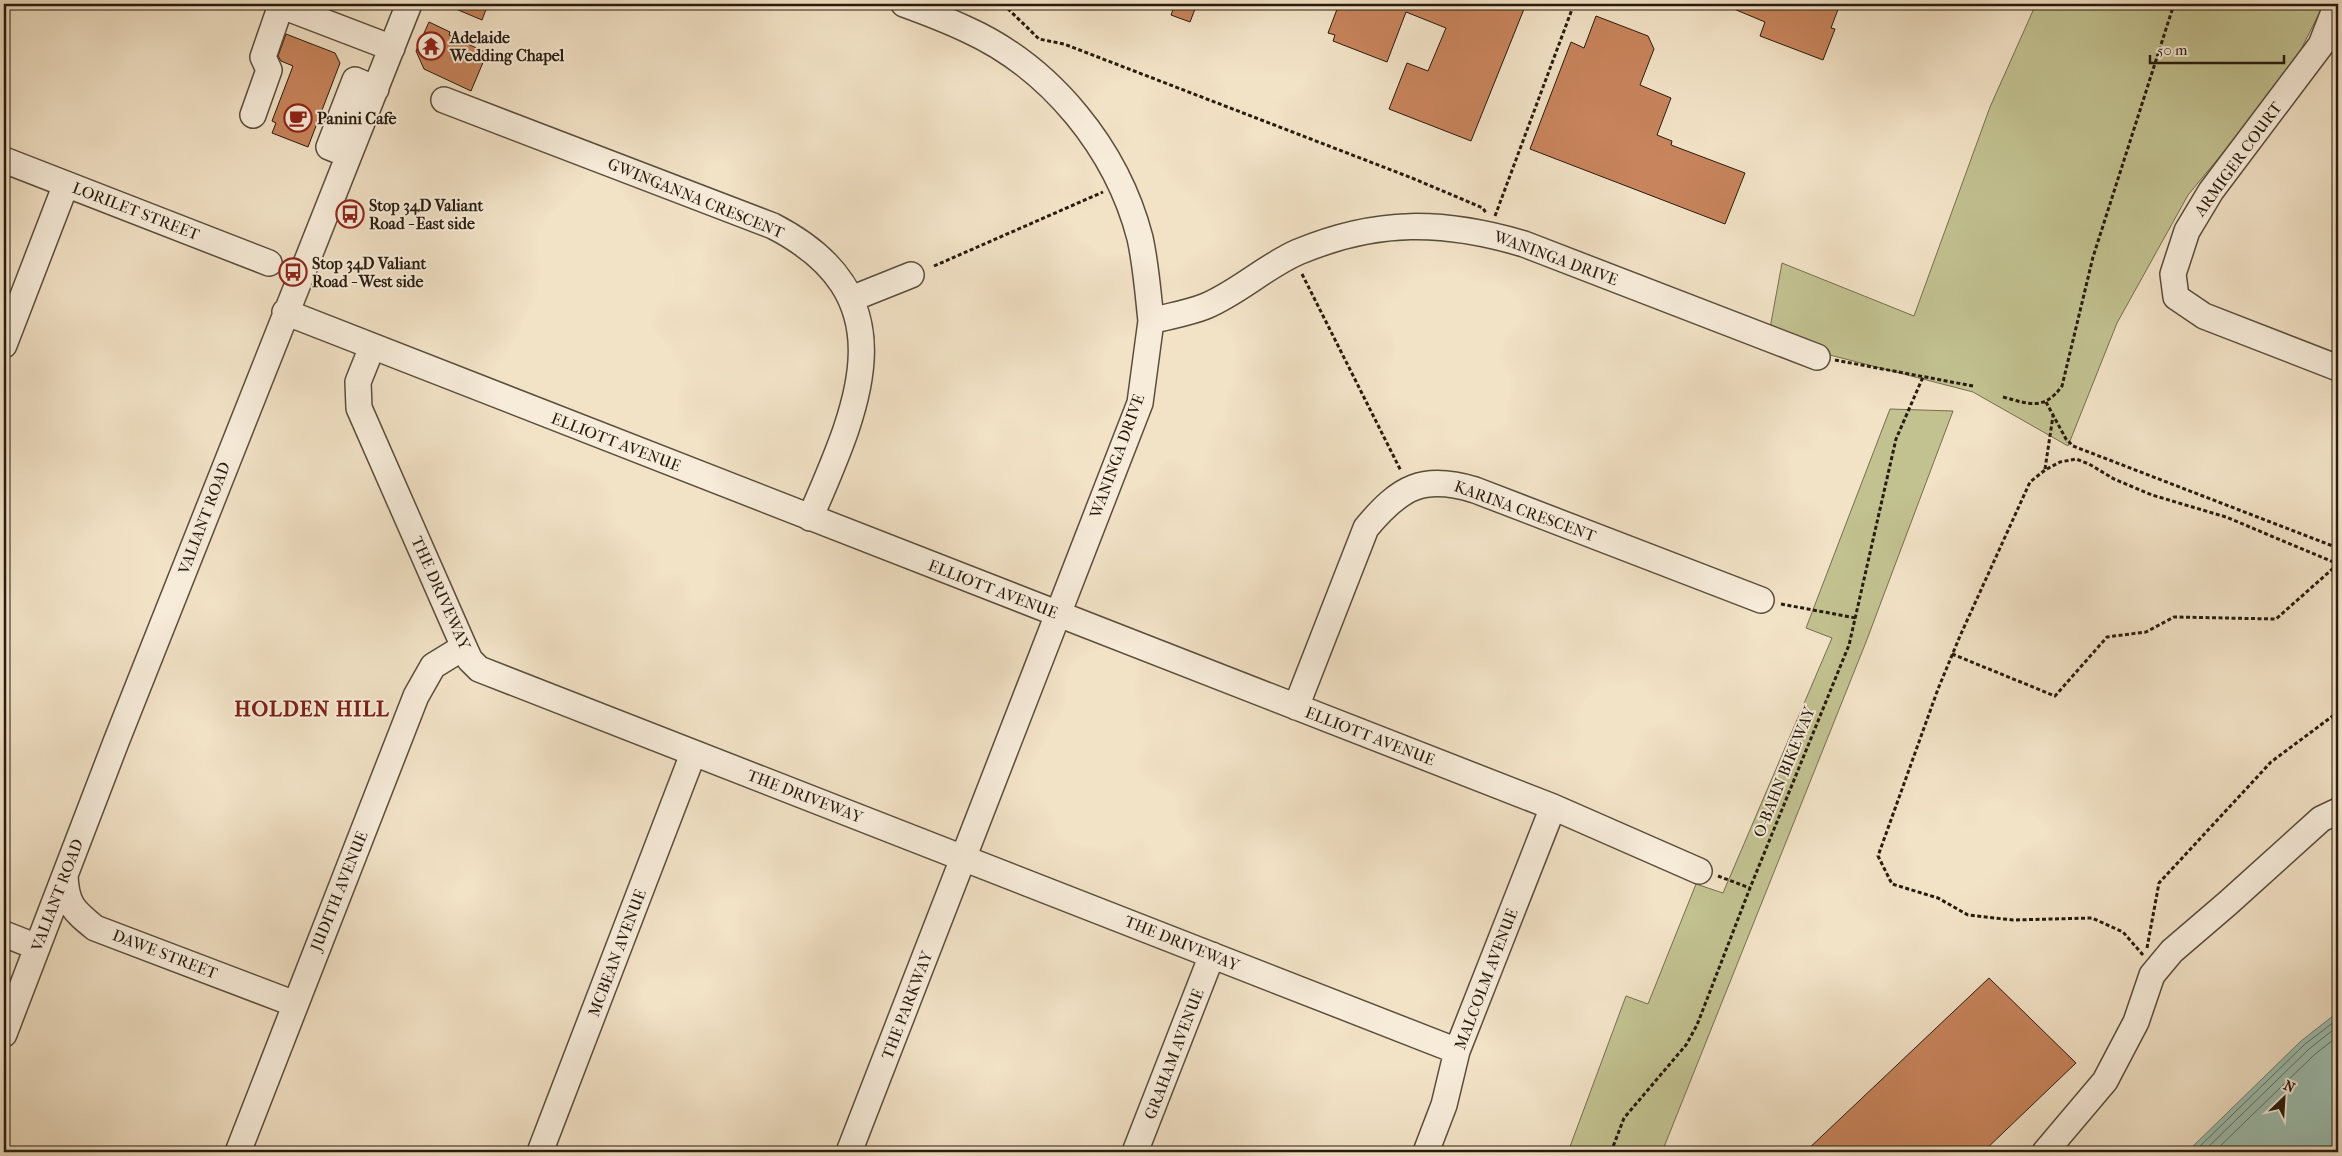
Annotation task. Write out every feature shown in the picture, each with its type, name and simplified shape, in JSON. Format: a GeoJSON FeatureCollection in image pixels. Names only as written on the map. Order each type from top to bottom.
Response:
{"type":"FeatureCollection","features":[{"type":"Feature","properties":{"kind":"street"},"geometry":{"type":"LineString","coordinates":[[253,116],[270,70],[263,57],[280,4],[392,48]]}},
{"type":"Feature","properties":{"kind":"street","name":"VALIANT ROAD"},"geometry":{"type":"LineString","coordinates":[[4,1034],[64,875],[285,312],[409,4]]}},
{"type":"Feature","properties":{"kind":"street"},"geometry":{"type":"LineString","coordinates":[[904,4],[969,30],[1005,51],[1048,85],[1086,127],[1116,175],[1130,208],[1140,238],[1146,269],[1151,320]]}},
{"type":"Feature","properties":{"kind":"street","name":"ARMIGER COURT"},"geometry":{"type":"LineString","coordinates":[[2338,4],[2330,48],[2211,191],[2187,231],[2173,274],[2176,297],[2204,316],[2338,368]]}},
{"type":"Feature","properties":{"kind":"street","name":"GWINGANNA CRESCENT"},"geometry":{"type":"LineString","coordinates":[[444,100],[773,226],[792,236],[821,258],[851,299],[861,332],[862,353],[853,411],[842,445],[810,518]]}},
{"type":"Feature","properties":{"kind":"street","name":"LORILET STREET"},"geometry":{"type":"LineString","coordinates":[[4,160],[269,263]]}},
{"type":"Feature","properties":{"kind":"street"},"geometry":{"type":"LineString","coordinates":[[4,345],[66,184]]}},
{"type":"Feature","properties":{"kind":"street","name":"WANINGA DRIVE"},"geometry":{"type":"LineString","coordinates":[[964,857],[1140,402],[1151,320],[1206,306],[1292,255],[1377,228],[1434,226],[1490,228],[1524,244],[1817,357]]}},
{"type":"Feature","properties":{"kind":"street"},"geometry":{"type":"LineString","coordinates":[[851,299],[923,270]]}},
{"type":"Feature","properties":{"kind":"street","name":"ELLIOTT AVENUE"},"geometry":{"type":"LineString","coordinates":[[285,312],[1553,807],[1699,872]]}},
{"type":"Feature","properties":{"kind":"street","name":"THE DRIVEWAY"},"geometry":{"type":"LineString","coordinates":[[372,347],[358,382],[359,408],[470,660],[479,668],[693,754],[964,857],[1457,1051]]}},
{"type":"Feature","properties":{"kind":"street","name":"KARINA CRESCENT"},"geometry":{"type":"LineString","coordinates":[[1296,707],[1366,528],[1397,496],[1410,489],[1436,482],[1454,483],[1475,490],[1761,600]]}},
{"type":"Feature","properties":{"kind":"street","name":"JUDITH AVENUE"},"geometry":{"type":"LineString","coordinates":[[238,1152],[294,1004],[424,680],[433,666],[464,646]]}},
{"type":"Feature","properties":{"kind":"street","name":"MCBEAN AVENUE"},"geometry":{"type":"LineString","coordinates":[[540,1152],[693,754]]}},
{"type":"Feature","properties":{"kind":"street","name":"MALCOLM AVENUE"},"geometry":{"type":"LineString","coordinates":[[1426,1152],[1444,1105],[1457,1051],[1553,807]]}},
{"type":"Feature","properties":{"kind":"street"},"geometry":{"type":"LineString","coordinates":[[2045,1152],[2105,1081],[2136,1022],[2152,975],[2172,951],[2321,819],[2338,811]]}},
{"type":"Feature","properties":{"kind":"street","name":"THE PARKWAY"},"geometry":{"type":"LineString","coordinates":[[849,1152],[964,857]]}},
{"type":"Feature","properties":{"kind":"street","name":"DAWE STREET"},"geometry":{"type":"LineString","coordinates":[[64,875],[65,889],[72,908],[95,928],[294,1004]]}},
{"type":"Feature","properties":{"kind":"street"},"geometry":{"type":"LineString","coordinates":[[4,934],[37,947]]}},
{"type":"Feature","properties":{"kind":"street","name":"GRAHAM AVENUE"},"geometry":{"type":"LineString","coordinates":[[1135,1152],[1212,955]]}},
{"type":"Feature","properties":{"kind":"path"},"geometry":{"type":"LineString","coordinates":[[1002,4],[1039,39],[1064,44],[1412,178],[1482,208],[1490,228]]}},
{"type":"Feature","properties":{"kind":"path"},"geometry":{"type":"LineString","coordinates":[[1490,228],[1574,4]]}},
{"type":"Feature","properties":{"kind":"path"},"geometry":{"type":"LineString","coordinates":[[2003,397],[2026,403],[2046,402],[2055,396],[2062,386],[2093,257],[2174,4]]}},
{"type":"Feature","properties":{"kind":"path"},"geometry":{"type":"LineString","coordinates":[[923,270],[1106,191]]}},
{"type":"Feature","properties":{"kind":"path"},"geometry":{"type":"LineString","coordinates":[[1292,255],[1410,489]]}},
{"type":"Feature","properties":{"kind":"path"},"geometry":{"type":"LineString","coordinates":[[1817,357],[1973,386]]}},
{"type":"Feature","properties":{"kind":"path","name":"O-BAHN BIKEWAY"},"geometry":{"type":"LineString","coordinates":[[1611,1152],[1624,1118],[1686,1045],[1697,1025],[1750,888],[1849,645],[1896,438],[1923,376]]}},
{"type":"Feature","properties":{"kind":"path"},"geometry":{"type":"LineString","coordinates":[[2046,402],[2066,439],[2073,446],[2338,548]]}},
{"type":"Feature","properties":{"kind":"path"},"geometry":{"type":"LineString","coordinates":[[2045,470],[2054,415]]}},
{"type":"Feature","properties":{"kind":"path"},"geometry":{"type":"LineString","coordinates":[[1952,654],[2055,696],[2107,637],[2146,632],[2174,617],[2276,619],[2338,564],[2226,517],[2152,495],[2114,479],[2089,464],[2076,459],[2060,462],[2045,470],[2030,482],[1952,654],[1916,744],[1904,786],[1878,856],[1892,884],[1938,898],[1968,915],[2013,920],[2092,918],[2124,932],[2146,957],[2159,883],[2271,762],[2338,712]]}},
{"type":"Feature","properties":{"kind":"path"},"geometry":{"type":"LineString","coordinates":[[1761,600],[1856,618]]}},
{"type":"Feature","properties":{"kind":"path"},"geometry":{"type":"LineString","coordinates":[[1699,872],[1730,879],[1750,888]]}},
{"type":"Feature","properties":{"kind":"shaded area"},"geometry":{"type":"Polygon","coordinates":[[[2036,4],[2324,4],[2295,61],[2259,109],[2188,195],[2117,323],[2068,446],[1973,392],[1768,339],[1782,263],[1914,316],[1990,107],[2036,4]]]}},
{"type":"Feature","properties":{"kind":"shaded area"},"geometry":{"type":"Polygon","coordinates":[[[1890,409],[1953,411],[1866,642],[1662,1152],[1568,1152],[1626,996],[1648,1004],[1696,884],[1723,893],[1832,638],[1806,628],[1890,409]]]}},
{"type":"Feature","properties":{"kind":"water"},"geometry":{"type":"Polygon","coordinates":[[[2338,1012],[2338,1152],[2187,1152],[2301,1041],[2338,1012]]]}},
{"type":"Feature","properties":{"kind":"building"},"geometry":{"type":"Polygon","coordinates":[[[444,4],[488,4],[482,20],[444,4]]]}},
{"type":"Feature","properties":{"kind":"building"},"geometry":{"type":"Polygon","coordinates":[[[1175,4],[1197,4],[1190,22],[1171,15],[1175,4]]]}},
{"type":"Feature","properties":{"kind":"building"},"geometry":{"type":"Polygon","coordinates":[[[1339,4],[1526,4],[1471,141],[1389,109],[1407,63],[1428,71],[1446,28],[1406,12],[1387,62],[1333,41],[1335,35],[1328,33],[1339,4]]]}},
{"type":"Feature","properties":{"kind":"building"},"geometry":{"type":"Polygon","coordinates":[[[1722,4],[1840,4],[1831,28],[1835,29],[1823,60],[1760,36],[1765,22],[1722,4]]]}},
{"type":"Feature","properties":{"kind":"building"},"geometry":{"type":"Polygon","coordinates":[[[1596,16],[1648,36],[1654,49],[1640,85],[1671,98],[1657,135],[1672,141],[1671,145],[1745,173],[1725,224],[1530,149],[1571,42],[1584,48],[1596,16]]]}},
{"type":"Feature","properties":{"kind":"building"},"geometry":{"type":"Polygon","coordinates":[[[429,22],[450,32],[449,35],[487,53],[471,91],[424,69],[416,51],[429,22]]]}},
{"type":"Feature","properties":{"kind":"building"},"geometry":{"type":"Polygon","coordinates":[[[286,34],[335,53],[340,63],[308,147],[272,133],[276,123],[272,121],[293,66],[281,61],[278,56],[286,34]]]}},
{"type":"Feature","properties":{"kind":"building"},"geometry":{"type":"Polygon","coordinates":[[[1989,978],[2076,1063],[1983,1152],[1805,1152],[1989,978]]]}},
{"type":"Feature","properties":{"kind":"place","name":"Adelaide Wedding Chapel"},"geometry":{"type":"Point","coordinates":[431,46]}},
{"type":"Feature","properties":{"kind":"place","name":"Panini Cafe"},"geometry":{"type":"Point","coordinates":[298,118]}},
{"type":"Feature","properties":{"kind":"place","name":"Stop 34D Valiant Road - East side"},"geometry":{"type":"Point","coordinates":[350,214]}},
{"type":"Feature","properties":{"kind":"place","name":"Stop 34D Valiant Road - West side"},"geometry":{"type":"Point","coordinates":[293,272]}},
{"type":"Feature","properties":{"kind":"district","name":"HOLDEN HILL"},"geometry":{"type":"Point","coordinates":[312,709]}}]}
